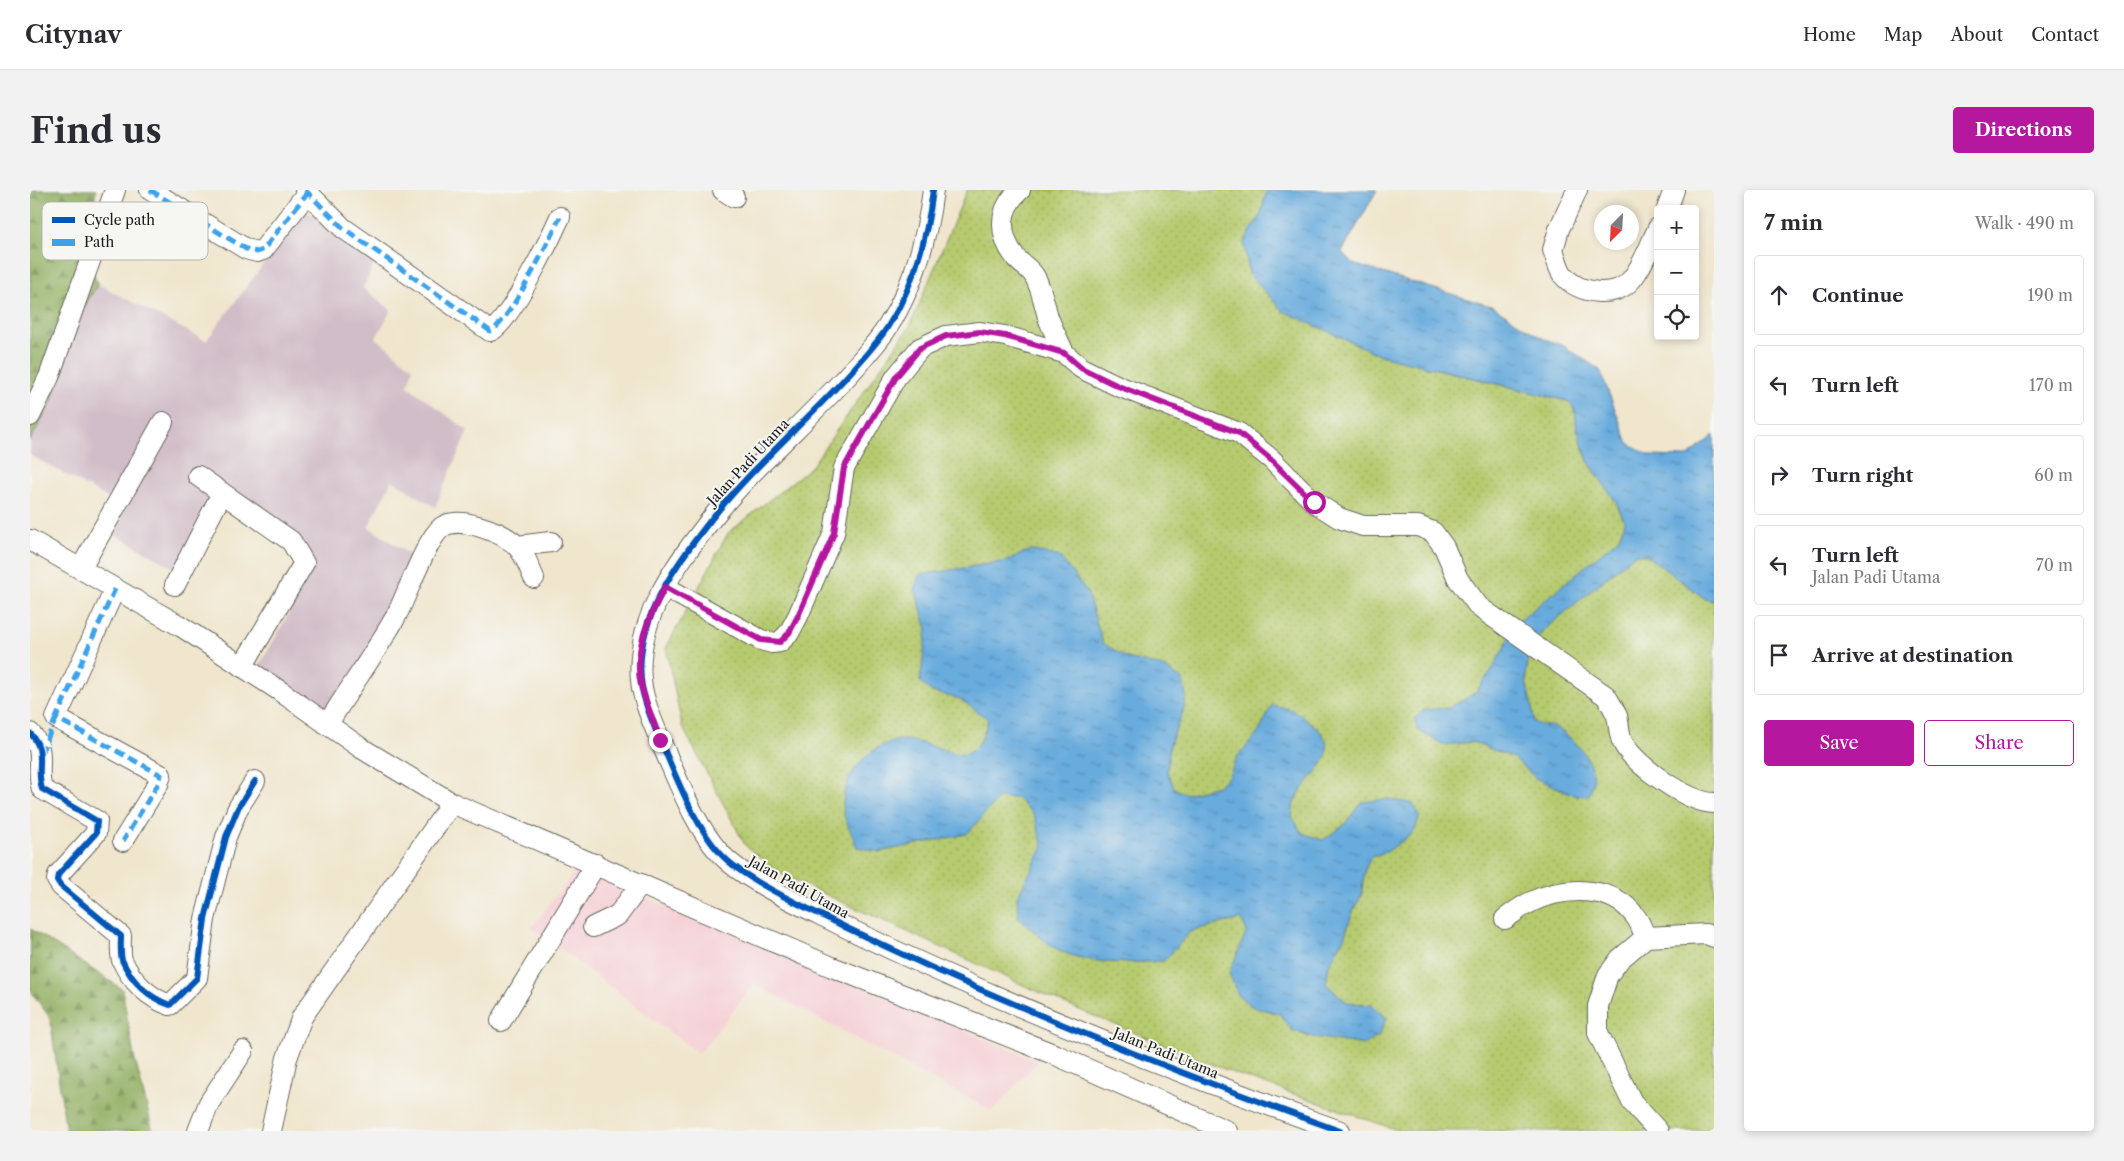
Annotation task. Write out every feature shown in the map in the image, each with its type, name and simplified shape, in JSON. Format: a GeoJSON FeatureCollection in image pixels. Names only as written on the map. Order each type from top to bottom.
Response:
{"type":"FeatureCollection","features":[{"type":"Feature","properties":{"kind":"street"},"geometry":{"type":"LineString","coordinates":[[111,202],[115,190]]}},
{"type":"Feature","properties":{"kind":"street"},"geometry":{"type":"LineString","coordinates":[[150,190],[170,202]]}},
{"type":"Feature","properties":{"kind":"street","name":"Jalan Padi Utama"},"geometry":{"type":"LineString","coordinates":[[933,190],[929,227],[911,284],[886,328],[855,367],[751,474],[714,516],[675,570],[652,610],[640,647],[641,684],[660,740],[690,808],[719,852],[741,870],[793,901],[880,944],[1017,1004],[1237,1094],[1340,1131]]}},
{"type":"Feature","properties":{"kind":"street"},"geometry":{"type":"LineString","coordinates":[[1020,190],[1010,199],[1002,219],[1005,237],[1016,257],[1034,274],[1043,294],[1049,319],[1064,353],[1081,368],[1118,386],[1239,433],[1270,459],[1314,502],[1339,518],[1363,526],[1418,526],[1433,532],[1444,546],[1458,579],[1479,607],[1606,696],[1616,716],[1622,743],[1658,779],[1687,797],[1704,803],[1714,804]]}},
{"type":"Feature","properties":{"kind":"street"},"geometry":{"type":"LineString","coordinates":[[1577,190],[1559,228],[1552,250],[1563,275],[1581,288],[1601,292],[1616,291],[1631,280],[1654,236]]}},
{"type":"Feature","properties":{"kind":"street"},"geometry":{"type":"LineString","coordinates":[[1668,205],[1674,190]]}},
{"type":"Feature","properties":{"kind":"street"},"geometry":{"type":"LineString","coordinates":[[208,226],[246,249],[258,252],[263,250],[307,191],[343,228],[490,330],[500,325],[560,217]]}},
{"type":"Feature","properties":{"kind":"street"},"geometry":{"type":"LineString","coordinates":[[30,416],[49,377],[90,260]]}},
{"type":"Feature","properties":{"kind":"street"},"geometry":{"type":"LineString","coordinates":[[665,587],[761,640],[780,642],[789,633],[798,616],[834,533],[844,468],[896,377],[920,348],[946,336],[980,332],[1005,336],[1064,353]]}},
{"type":"Feature","properties":{"kind":"street"},"geometry":{"type":"LineString","coordinates":[[81,568],[163,422]]}},
{"type":"Feature","properties":{"kind":"street"},"geometry":{"type":"LineString","coordinates":[[198,476],[291,541],[304,563],[242,667]]}},
{"type":"Feature","properties":{"kind":"street"},"geometry":{"type":"LineString","coordinates":[[175,585],[222,493]]}},
{"type":"Feature","properties":{"kind":"street"},"geometry":{"type":"LineString","coordinates":[[326,725],[395,618],[438,531],[452,521],[464,522],[504,536],[517,546],[526,559],[534,578]]}},
{"type":"Feature","properties":{"kind":"street"},"geometry":{"type":"LineString","coordinates":[[30,540],[182,627],[326,725],[452,803],[832,967],[1056,1055],[1227,1131]]}},
{"type":"Feature","properties":{"kind":"street"},"geometry":{"type":"LineString","coordinates":[[517,546],[551,542]]}},
{"type":"Feature","properties":{"kind":"street"},"geometry":{"type":"LineString","coordinates":[[41,754],[115,589]]}},
{"type":"Feature","properties":{"kind":"street"},"geometry":{"type":"LineString","coordinates":[[56,718],[161,774],[158,784],[123,841]]}},
{"type":"Feature","properties":{"kind":"street"},"geometry":{"type":"LineString","coordinates":[[30,734],[39,744],[41,754],[39,780],[42,789],[97,821],[96,833],[58,875],[60,886],[122,936],[122,959],[135,982],[149,995],[170,1005],[197,978],[205,919],[226,837],[230,824],[255,781]]}},
{"type":"Feature","properties":{"kind":"street"},"geometry":{"type":"LineString","coordinates":[[271,1131],[287,1058],[302,1018],[452,803]]}},
{"type":"Feature","properties":{"kind":"street"},"geometry":{"type":"LineString","coordinates":[[501,1021],[596,864]]}},
{"type":"Feature","properties":{"kind":"street"},"geometry":{"type":"LineString","coordinates":[[593,928],[618,915],[641,884]]}},
{"type":"Feature","properties":{"kind":"street"},"geometry":{"type":"LineString","coordinates":[[1505,919],[1530,902],[1564,891],[1591,891],[1619,900],[1635,916],[1646,937]]}},
{"type":"Feature","properties":{"kind":"street"},"geometry":{"type":"LineString","coordinates":[[1658,1131],[1632,1102],[1598,1033],[1598,1006],[1608,974],[1620,959],[1646,937],[1706,934],[1714,937]]}},
{"type":"Feature","properties":{"kind":"street"},"geometry":{"type":"LineString","coordinates":[[198,1131],[209,1103],[243,1050]]}},
{"type":"Feature","properties":{"kind":"shaded area"},"geometry":{"type":"Polygon","coordinates":[[[304,210],[380,252],[363,288],[391,310],[376,338],[413,368],[408,386],[468,431],[435,507],[392,480],[368,527],[414,557],[332,725],[256,672],[313,570],[222,500],[185,574],[114,534],[126,508],[30,455],[30,441],[52,401],[69,333],[98,284],[206,341],[304,210]]]}},
{"type":"Feature","properties":{"kind":"shaded area"},"geometry":{"type":"Polygon","coordinates":[[[577,869],[1038,1061],[992,1111],[754,984],[699,1054],[532,927],[577,869]]]}},
{"type":"Feature","properties":{"kind":"green space"},"geometry":{"type":"Polygon","coordinates":[[[30,190],[96,190],[94,202],[42,202],[42,260],[86,260],[98,284],[69,333],[52,401],[30,441],[30,190]]]}},
{"type":"Feature","properties":{"kind":"green space"},"geometry":{"type":"Polygon","coordinates":[[[967,190],[1267,190],[1261,214],[1245,242],[1249,274],[1380,355],[1567,401],[1575,409],[1577,429],[1588,461],[1616,502],[1625,523],[1618,539],[1634,554],[1646,555],[1707,600],[1714,600],[1714,1131],[1400,1131],[1236,1074],[1067,1005],[779,873],[745,845],[682,726],[666,648],[728,533],[811,467],[910,326],[967,190]]]}},
{"type":"Feature","properties":{"kind":"green space"},"geometry":{"type":"Polygon","coordinates":[[[31,929],[122,989],[134,1056],[153,1131],[66,1131],[50,1018],[30,990],[31,929]]]}},
{"type":"Feature","properties":{"kind":"water"},"geometry":{"type":"Polygon","coordinates":[[[1267,190],[1377,190],[1342,252],[1353,264],[1494,307],[1540,337],[1564,346],[1600,370],[1628,443],[1651,456],[1687,457],[1714,435],[1714,600],[1707,600],[1646,555],[1635,554],[1544,630],[1530,656],[1526,679],[1534,722],[1556,728],[1576,743],[1590,764],[1592,772],[1593,782],[1589,795],[1577,796],[1535,778],[1514,758],[1473,742],[1444,745],[1417,730],[1415,718],[1424,710],[1449,708],[1475,693],[1493,668],[1518,622],[1618,539],[1625,523],[1616,502],[1588,461],[1577,429],[1575,409],[1567,401],[1380,355],[1283,311],[1249,274],[1244,242],[1261,214],[1267,190]]]}},
{"type":"Feature","properties":{"kind":"water"},"geometry":{"type":"Polygon","coordinates":[[[1030,550],[1060,557],[1087,592],[1103,643],[1127,658],[1164,667],[1183,680],[1186,696],[1184,709],[1170,744],[1167,771],[1175,789],[1186,794],[1218,786],[1229,776],[1237,757],[1259,732],[1272,705],[1290,709],[1302,716],[1323,735],[1327,745],[1322,764],[1301,791],[1294,804],[1292,816],[1302,833],[1323,840],[1343,826],[1362,802],[1389,799],[1413,804],[1420,816],[1414,832],[1387,852],[1372,856],[1365,869],[1361,896],[1352,914],[1344,938],[1329,965],[1326,984],[1347,1002],[1371,1005],[1387,1018],[1379,1035],[1364,1045],[1307,1036],[1292,1030],[1280,1014],[1251,1006],[1238,995],[1229,973],[1247,931],[1241,919],[1191,931],[1164,961],[1123,963],[1096,961],[1069,954],[1052,946],[1018,917],[1017,897],[1043,847],[1034,815],[1017,798],[999,798],[967,834],[879,852],[857,847],[844,815],[843,802],[851,776],[868,755],[879,747],[891,742],[904,740],[963,755],[974,749],[980,741],[988,719],[960,699],[932,692],[920,682],[927,629],[915,589],[919,575],[1007,561],[1030,550]]]}},
{"type":"Feature","properties":{"kind":"marked path"},"geometry":{"type":"LineString","coordinates":[[150,190],[170,202]]}},
{"type":"Feature","properties":{"kind":"marked path"},"geometry":{"type":"LineString","coordinates":[[305,190],[343,228],[490,331],[498,326],[517,298],[560,217]]}},
{"type":"Feature","properties":{"kind":"marked path"},"geometry":{"type":"LineString","coordinates":[[208,226],[246,249],[257,252],[263,250],[308,192]]}},
{"type":"Feature","properties":{"kind":"marked path"},"geometry":{"type":"LineString","coordinates":[[115,589],[56,718],[161,775],[158,784],[123,841]]}},
{"type":"Feature","properties":{"kind":"marked path"},"geometry":{"type":"LineString","coordinates":[[41,754],[56,718]]}},
{"type":"Feature","properties":{"kind":"cycle path"},"geometry":{"type":"LineString","coordinates":[[933,190],[918,262],[905,296],[887,328],[849,375],[727,500],[673,572],[661,592],[652,613],[641,657],[642,690],[648,711],[680,786],[704,832],[719,852],[744,873],[796,903],[905,956],[1090,1036],[1214,1085],[1340,1131]]}},
{"type":"Feature","properties":{"kind":"cycle path"},"geometry":{"type":"LineString","coordinates":[[30,733],[35,740],[40,754],[40,781],[42,789],[97,821],[96,833],[58,875],[57,880],[61,886],[121,936],[122,960],[130,975],[148,993],[170,1005],[197,978],[205,919],[226,837],[238,808],[255,781]]}},
{"type":"Feature","properties":{"kind":"route"},"geometry":{"type":"LineString","coordinates":[[660,740],[641,684],[640,647],[652,610],[665,587],[761,640],[772,643],[780,642],[789,633],[798,616],[834,533],[844,468],[896,377],[920,348],[946,336],[980,332],[1005,336],[1064,353],[1081,368],[1118,386],[1239,433],[1270,459],[1314,502]]}}]}
